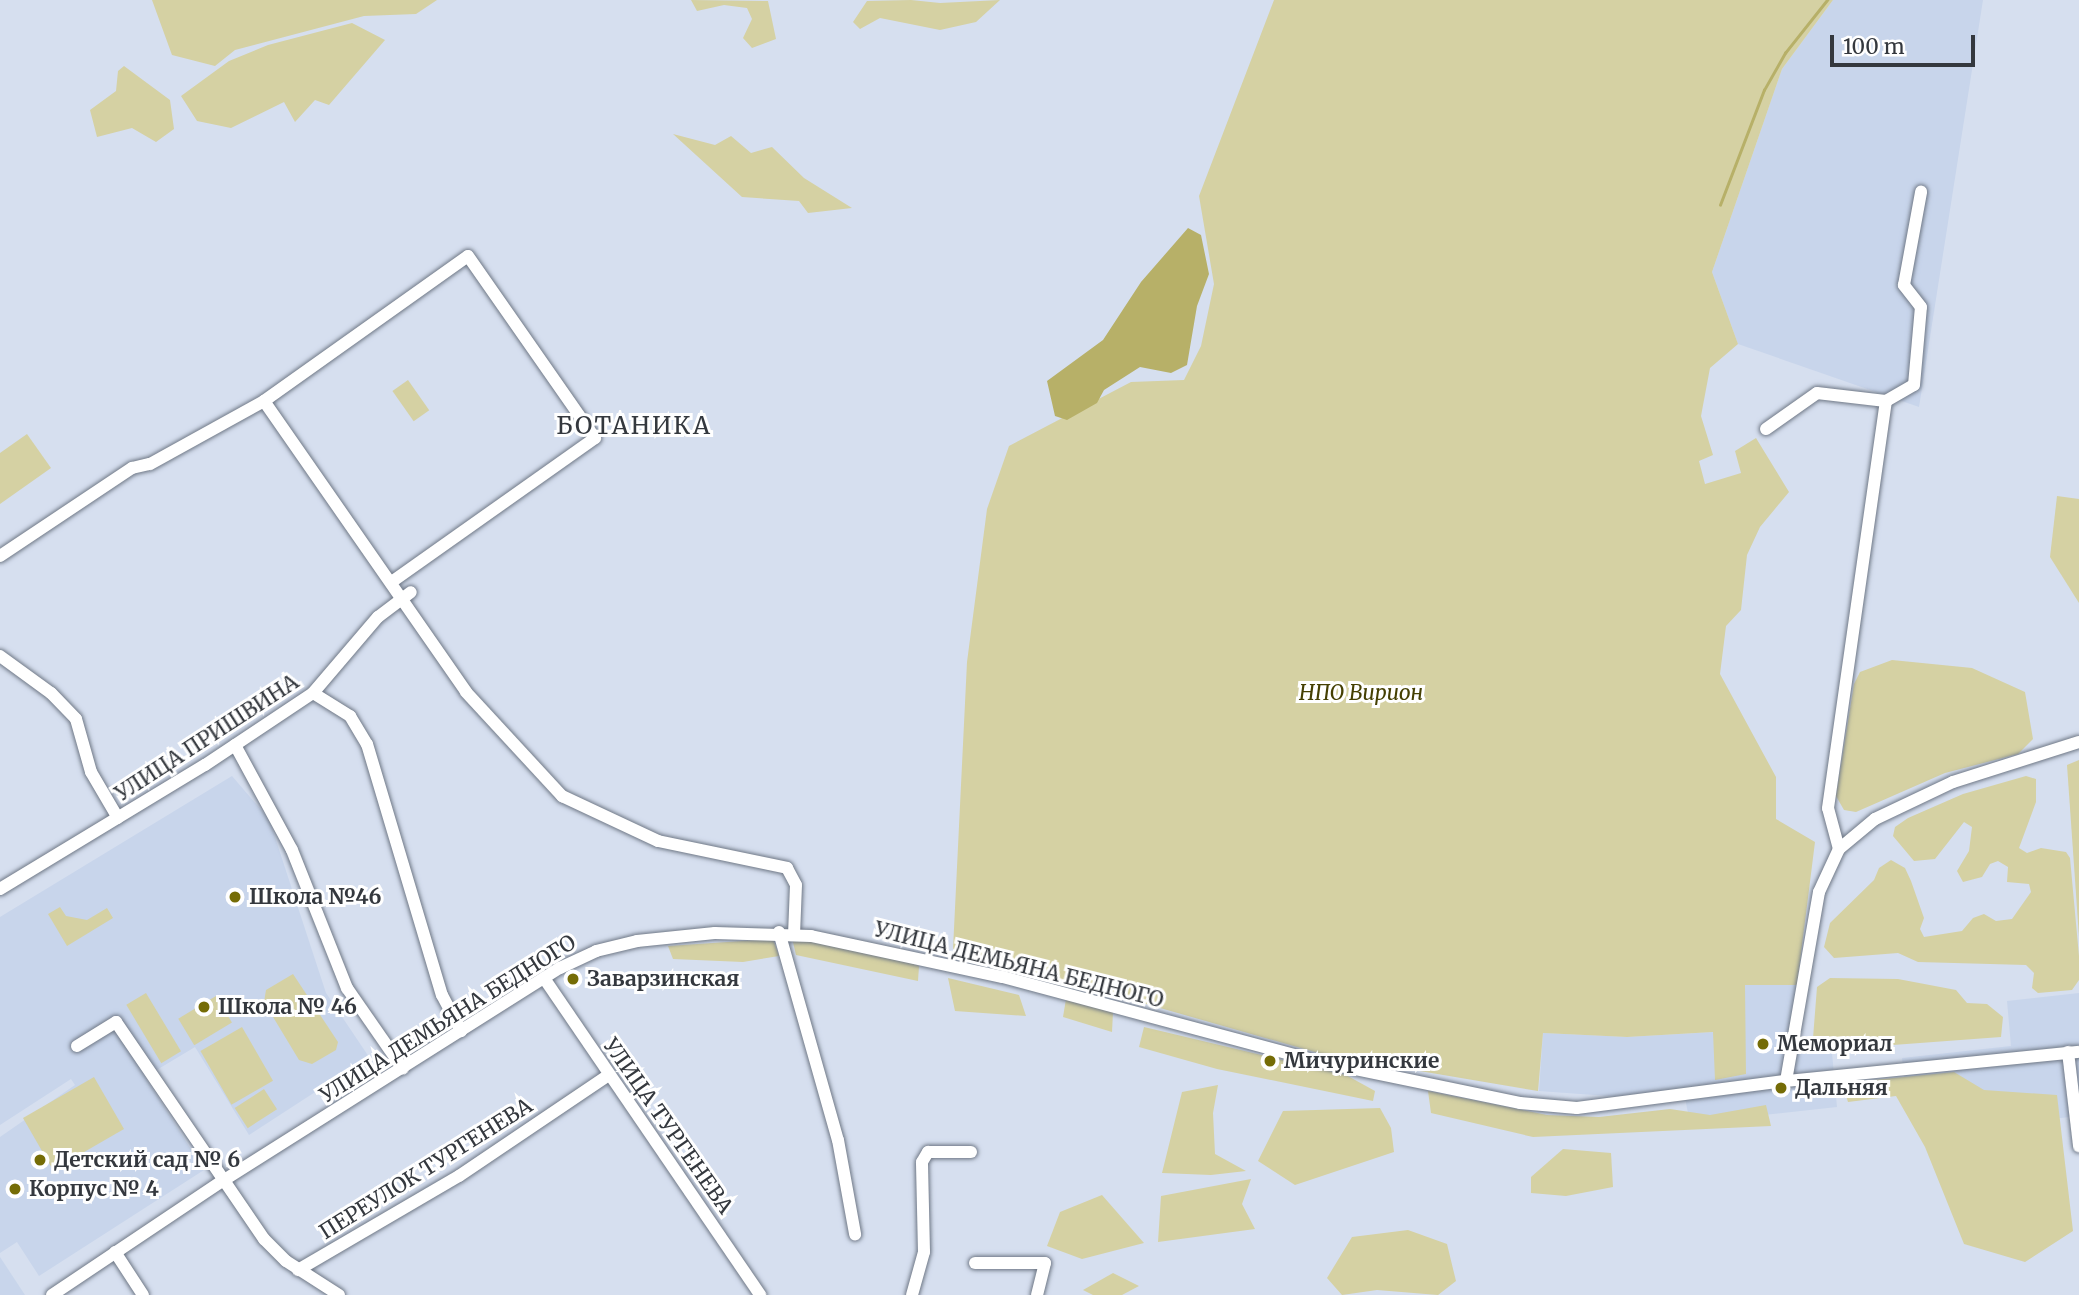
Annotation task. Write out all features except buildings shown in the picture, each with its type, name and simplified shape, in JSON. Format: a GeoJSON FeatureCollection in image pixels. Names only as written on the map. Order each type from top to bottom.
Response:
{"type":"FeatureCollection","features":[{"type":"Feature","properties":{"kind":"street"},"geometry":{"type":"LineString","coordinates":[[1766,429],[1816,393],[1886,401],[1914,385],[1921,307],[1904,285],[1921,192]]}},
{"type":"Feature","properties":{"kind":"street"},"geometry":{"type":"LineString","coordinates":[[0,556],[132,468],[162,458],[264,401],[468,256],[595,438],[393,581]]}},
{"type":"Feature","properties":{"kind":"street"},"geometry":{"type":"LineString","coordinates":[[264,401],[393,581],[407,595],[466,692],[562,796],[658,841],[787,868],[796,885],[794,934]]}},
{"type":"Feature","properties":{"kind":"street"},"geometry":{"type":"LineString","coordinates":[[1839,849],[1829,808],[1886,401]]}},
{"type":"Feature","properties":{"kind":"street","name":"УЛИЦА ПРИШВИНА"},"geometry":{"type":"LineString","coordinates":[[0,889],[235,745],[313,693],[378,617],[407,595]]}},
{"type":"Feature","properties":{"kind":"street"},"geometry":{"type":"LineString","coordinates":[[0,656],[51,693],[76,719],[91,772],[118,818]]}},
{"type":"Feature","properties":{"kind":"street"},"geometry":{"type":"LineString","coordinates":[[313,693],[350,716],[367,744],[442,995],[461,1031]]}},
{"type":"Feature","properties":{"kind":"street"},"geometry":{"type":"LineString","coordinates":[[1786,1081],[1819,892],[1839,849],[1875,818],[1953,782],[2079,742]]}},
{"type":"Feature","properties":{"kind":"street"},"geometry":{"type":"LineString","coordinates":[[235,745],[292,850],[347,988],[403,1069]]}},
{"type":"Feature","properties":{"kind":"street"},"geometry":{"type":"LineString","coordinates":[[779,932],[838,1140],[855,1234]]}},
{"type":"Feature","properties":{"kind":"street","name":"УЛИЦА ДЕМЬЯНА БЕДНОГО"},"geometry":{"type":"LineString","coordinates":[[52,1295],[221,1182],[544,978],[596,951],[637,941],[779,932],[794,934],[934,961],[1301,1058],[1520,1103],[1577,1108],[1786,1081],[2073,1052]]}},
{"type":"Feature","properties":{"kind":"street","name":"УЛИЦА ТУРГЕНЕВА"},"geometry":{"type":"LineString","coordinates":[[544,978],[760,1295]]}},
{"type":"Feature","properties":{"kind":"street"},"geometry":{"type":"LineString","coordinates":[[77,1046],[116,1022],[221,1182],[264,1239],[298,1270],[339,1295]]}},
{"type":"Feature","properties":{"kind":"street"},"geometry":{"type":"LineString","coordinates":[[2073,1052],[2079,1146]]}},
{"type":"Feature","properties":{"kind":"street","name":"ПЕРЕУЛОК ТУРГЕНЕВА"},"geometry":{"type":"LineString","coordinates":[[298,1270],[459,1176],[609,1076]]}},
{"type":"Feature","properties":{"kind":"street"},"geometry":{"type":"LineString","coordinates":[[912,1295],[924,1252],[922,1162],[928,1152],[971,1152]]}},
{"type":"Feature","properties":{"kind":"street"},"geometry":{"type":"LineString","coordinates":[[115,1252],[143,1295]]}},
{"type":"Feature","properties":{"kind":"street"},"geometry":{"type":"LineString","coordinates":[[975,1263],[1045,1262],[1037,1295]]}},
{"type":"Feature","properties":{"kind":"shaded area"},"geometry":{"type":"Polygon","coordinates":[[[1833,0],[1983,0],[1919,407],[1738,344],[1712,272],[1782,69],[1833,0]]]}},
{"type":"Feature","properties":{"kind":"shaded area"},"geometry":{"type":"Polygon","coordinates":[[[1188,228],[1201,235],[1209,274],[1197,306],[1187,365],[1171,373],[1140,367],[1104,390],[1097,403],[1067,420],[1055,416],[1047,381],[1103,340],[1141,282],[1188,228]]]}},
{"type":"Feature","properties":{"kind":"shaded area","name":"Школа № 46"},"geometry":{"type":"Polygon","coordinates":[[[232,776],[269,819],[326,993],[369,1057],[249,1135],[195,1047],[145,1077],[204,1170],[39,1276],[17,1242],[0,1253],[0,1137],[75,1085],[71,1079],[0,1125],[0,917],[232,776]]]}},
{"type":"Feature","properties":{"kind":"shaded area"},"geometry":{"type":"Polygon","coordinates":[[[1745,984],[1797,985],[1788,1048],[1832,1053],[1837,1107],[1690,1123],[1683,1088],[1623,1097],[1539,1091],[1543,1033],[1627,1037],[1714,1032],[1745,984]]]}},
{"type":"Feature","properties":{"kind":"shaded area"},"geometry":{"type":"Polygon","coordinates":[[[2079,993],[2079,1116],[2031,1121],[2027,1093],[1907,1107],[1902,1058],[2011,1046],[2007,1001],[2079,993]]]}},
{"type":"Feature","properties":{"kind":"shaded area"},"geometry":{"type":"Polygon","coordinates":[[[0,1257],[25,1295],[0,1295],[0,1257]]]}},
{"type":"Feature","properties":{"kind":"green space"},"geometry":{"type":"Polygon","coordinates":[[[152,0],[437,0],[416,14],[364,16],[235,50],[215,66],[172,55],[152,0]]]}},
{"type":"Feature","properties":{"kind":"green space"},"geometry":{"type":"Polygon","coordinates":[[[691,0],[768,1],[776,39],[752,48],[743,38],[752,19],[747,8],[724,5],[697,11],[691,0]]]}},
{"type":"Feature","properties":{"kind":"green space"},"geometry":{"type":"Polygon","coordinates":[[[911,0],[940,3],[1000,0],[976,22],[940,30],[880,18],[860,29],[853,22],[867,1],[911,0]]]}},
{"type":"Feature","properties":{"kind":"green space","name":"НПО Вирион"},"geometry":{"type":"Polygon","coordinates":[[[1274,0],[1833,0],[1782,69],[1712,272],[1738,344],[1710,368],[1701,416],[1713,455],[1699,461],[1705,484],[1741,473],[1735,451],[1756,438],[1789,492],[1760,527],[1747,555],[1741,610],[1726,626],[1720,674],[1776,777],[1776,819],[1815,842],[1797,985],[1745,985],[1746,1074],[1715,1080],[1713,1032],[1627,1037],[1543,1033],[1538,1091],[1325,1055],[953,949],[967,662],[987,509],[1009,446],[1131,382],[1184,380],[1201,346],[1214,284],[1199,196],[1274,0]]]}},
{"type":"Feature","properties":{"kind":"green space"},"geometry":{"type":"Polygon","coordinates":[[[352,23],[385,40],[329,105],[315,100],[295,122],[284,102],[231,128],[197,121],[181,96],[229,61],[268,45],[352,23]]]}},
{"type":"Feature","properties":{"kind":"green space"},"geometry":{"type":"Polygon","coordinates":[[[124,66],[170,100],[174,129],[156,142],[132,128],[97,137],[90,110],[116,91],[118,71],[124,66]]]}},
{"type":"Feature","properties":{"kind":"green space"},"geometry":{"type":"Polygon","coordinates":[[[673,134],[715,145],[731,136],[751,153],[772,147],[804,178],[852,208],[808,213],[799,201],[742,197],[673,134]]]}},
{"type":"Feature","properties":{"kind":"green space"},"geometry":{"type":"Polygon","coordinates":[[[408,380],[429,410],[414,421],[392,391],[408,380]]]}},
{"type":"Feature","properties":{"kind":"green space"},"geometry":{"type":"Polygon","coordinates":[[[27,434],[51,468],[0,504],[0,453],[27,434]]]}},
{"type":"Feature","properties":{"kind":"green space"},"geometry":{"type":"Polygon","coordinates":[[[2057,496],[2079,499],[2079,603],[2050,557],[2057,496]]]}},
{"type":"Feature","properties":{"kind":"green space"},"geometry":{"type":"Polygon","coordinates":[[[1892,660],[1972,668],[2025,692],[2033,739],[2018,754],[1945,773],[1856,812],[1844,810],[1836,796],[1854,684],[1860,672],[1892,660]]]}},
{"type":"Feature","properties":{"kind":"green space"},"geometry":{"type":"Polygon","coordinates":[[[2079,760],[2079,937],[2067,765],[2079,760]]]}},
{"type":"Feature","properties":{"kind":"green space"},"geometry":{"type":"Polygon","coordinates":[[[2026,776],[2036,779],[2036,802],[2019,848],[2027,853],[2041,848],[2066,852],[2070,858],[2079,956],[2079,980],[2072,990],[2038,993],[2032,988],[2034,973],[2026,965],[1918,962],[1898,953],[1834,958],[1824,947],[1830,923],[1874,880],[1879,868],[1891,860],[1905,868],[1911,881],[1924,918],[1920,929],[1924,937],[1962,931],[1973,918],[1984,914],[1996,921],[2012,919],[2031,892],[2029,884],[2007,882],[2008,867],[1998,861],[1990,864],[1982,877],[1963,882],[1957,871],[1969,851],[1972,827],[1964,822],[1935,859],[1914,861],[1893,836],[1895,827],[1908,818],[1963,794],[2026,776]]]}},
{"type":"Feature","properties":{"kind":"green space"},"geometry":{"type":"Polygon","coordinates":[[[60,907],[66,916],[87,920],[107,908],[113,918],[67,946],[48,914],[60,907]]]}},
{"type":"Feature","properties":{"kind":"green space"},"geometry":{"type":"Polygon","coordinates":[[[792,938],[889,955],[919,966],[918,981],[796,955],[792,938]]]}},
{"type":"Feature","properties":{"kind":"green space"},"geometry":{"type":"Polygon","coordinates":[[[773,939],[779,956],[743,962],[673,959],[668,946],[773,939]]]}},
{"type":"Feature","properties":{"kind":"green space"},"geometry":{"type":"Polygon","coordinates":[[[293,974],[338,1042],[336,1050],[312,1064],[299,1060],[264,1002],[266,990],[293,974]]]}},
{"type":"Feature","properties":{"kind":"green space"},"geometry":{"type":"Polygon","coordinates":[[[948,978],[1019,995],[1026,1016],[955,1011],[948,978]]]}},
{"type":"Feature","properties":{"kind":"green space"},"geometry":{"type":"Polygon","coordinates":[[[1830,978],[1898,979],[1956,990],[1967,1003],[1987,1004],[2003,1017],[2001,1037],[1812,1051],[1817,987],[1830,978]]]}},
{"type":"Feature","properties":{"kind":"green space"},"geometry":{"type":"Polygon","coordinates":[[[146,993],[181,1051],[161,1063],[126,1005],[146,993]]]}},
{"type":"Feature","properties":{"kind":"green space"},"geometry":{"type":"Polygon","coordinates":[[[216,996],[232,1023],[194,1045],[178,1019],[216,996]]]}},
{"type":"Feature","properties":{"kind":"green space"},"geometry":{"type":"Polygon","coordinates":[[[1066,999],[1113,1012],[1112,1032],[1063,1017],[1066,999]]]}},
{"type":"Feature","properties":{"kind":"green space"},"geometry":{"type":"Polygon","coordinates":[[[242,1027],[273,1081],[231,1105],[200,1051],[242,1027]]]}},
{"type":"Feature","properties":{"kind":"green space"},"geometry":{"type":"Polygon","coordinates":[[[1144,1027],[1346,1075],[1375,1091],[1373,1101],[1217,1069],[1139,1047],[1144,1027]]]}},
{"type":"Feature","properties":{"kind":"green space"},"geometry":{"type":"Polygon","coordinates":[[[1954,1072],[1984,1090],[2057,1095],[2073,1231],[2025,1262],[1964,1244],[1925,1147],[1896,1096],[1848,1102],[1842,1083],[1954,1072]]]}},
{"type":"Feature","properties":{"kind":"green space"},"geometry":{"type":"Polygon","coordinates":[[[94,1077],[124,1129],[53,1170],[23,1118],[94,1077]]]}},
{"type":"Feature","properties":{"kind":"green space"},"geometry":{"type":"Polygon","coordinates":[[[1218,1085],[1213,1113],[1215,1154],[1246,1171],[1211,1175],[1162,1173],[1182,1092],[1218,1085]]]}},
{"type":"Feature","properties":{"kind":"green space"},"geometry":{"type":"Polygon","coordinates":[[[264,1089],[277,1109],[248,1128],[235,1108],[264,1089]]]}},
{"type":"Feature","properties":{"kind":"green space"},"geometry":{"type":"Polygon","coordinates":[[[1428,1091],[1547,1115],[1599,1117],[1670,1109],[1710,1115],[1766,1105],[1771,1126],[1533,1137],[1431,1113],[1428,1091]]]}},
{"type":"Feature","properties":{"kind":"green space"},"geometry":{"type":"Polygon","coordinates":[[[1380,1108],[1391,1128],[1394,1152],[1295,1185],[1258,1161],[1283,1111],[1380,1108]]]}},
{"type":"Feature","properties":{"kind":"green space"},"geometry":{"type":"Polygon","coordinates":[[[1563,1149],[1611,1153],[1613,1187],[1566,1196],[1531,1193],[1531,1177],[1563,1149]]]}},
{"type":"Feature","properties":{"kind":"green space"},"geometry":{"type":"Polygon","coordinates":[[[1251,1179],[1242,1204],[1255,1229],[1158,1242],[1161,1196],[1251,1179]]]}},
{"type":"Feature","properties":{"kind":"green space"},"geometry":{"type":"Polygon","coordinates":[[[1102,1195],[1144,1243],[1082,1259],[1047,1246],[1060,1212],[1102,1195]]]}},
{"type":"Feature","properties":{"kind":"green space"},"geometry":{"type":"Polygon","coordinates":[[[1408,1230],[1447,1244],[1456,1281],[1438,1295],[1377,1290],[1342,1295],[1327,1278],[1352,1237],[1408,1230]]]}},
{"type":"Feature","properties":{"kind":"green space"},"geometry":{"type":"Polygon","coordinates":[[[1113,1273],[1139,1286],[1122,1295],[1093,1295],[1083,1290],[1113,1273]]]}},
{"type":"Feature","properties":{"kind":"waterway"},"geometry":{"type":"LineString","coordinates":[[1720,205],[1764,90],[1785,53],[1827,0]]}},
{"type":"Feature","properties":{"kind":"place","name":"Школа №46"},"geometry":{"type":"Point","coordinates":[235,897]}},
{"type":"Feature","properties":{"kind":"place","name":"Заварзинская"},"geometry":{"type":"Point","coordinates":[573,979]}},
{"type":"Feature","properties":{"kind":"place","name":"Школа № 46"},"geometry":{"type":"Point","coordinates":[204,1007]}},
{"type":"Feature","properties":{"kind":"place","name":"Мемориал"},"geometry":{"type":"Point","coordinates":[1763,1044]}},
{"type":"Feature","properties":{"kind":"place","name":"Мичуринские"},"geometry":{"type":"Point","coordinates":[1270,1061]}},
{"type":"Feature","properties":{"kind":"place","name":"Дальняя"},"geometry":{"type":"Point","coordinates":[1781,1088]}},
{"type":"Feature","properties":{"kind":"place","name":"Детский сад № 6"},"geometry":{"type":"Point","coordinates":[40,1160]}},
{"type":"Feature","properties":{"kind":"place","name":"Корпус № 4"},"geometry":{"type":"Point","coordinates":[15,1189]}},
{"type":"Feature","properties":{"kind":"district","name":"БОТАНИКА"},"geometry":{"type":"Point","coordinates":[634,426]}}]}
